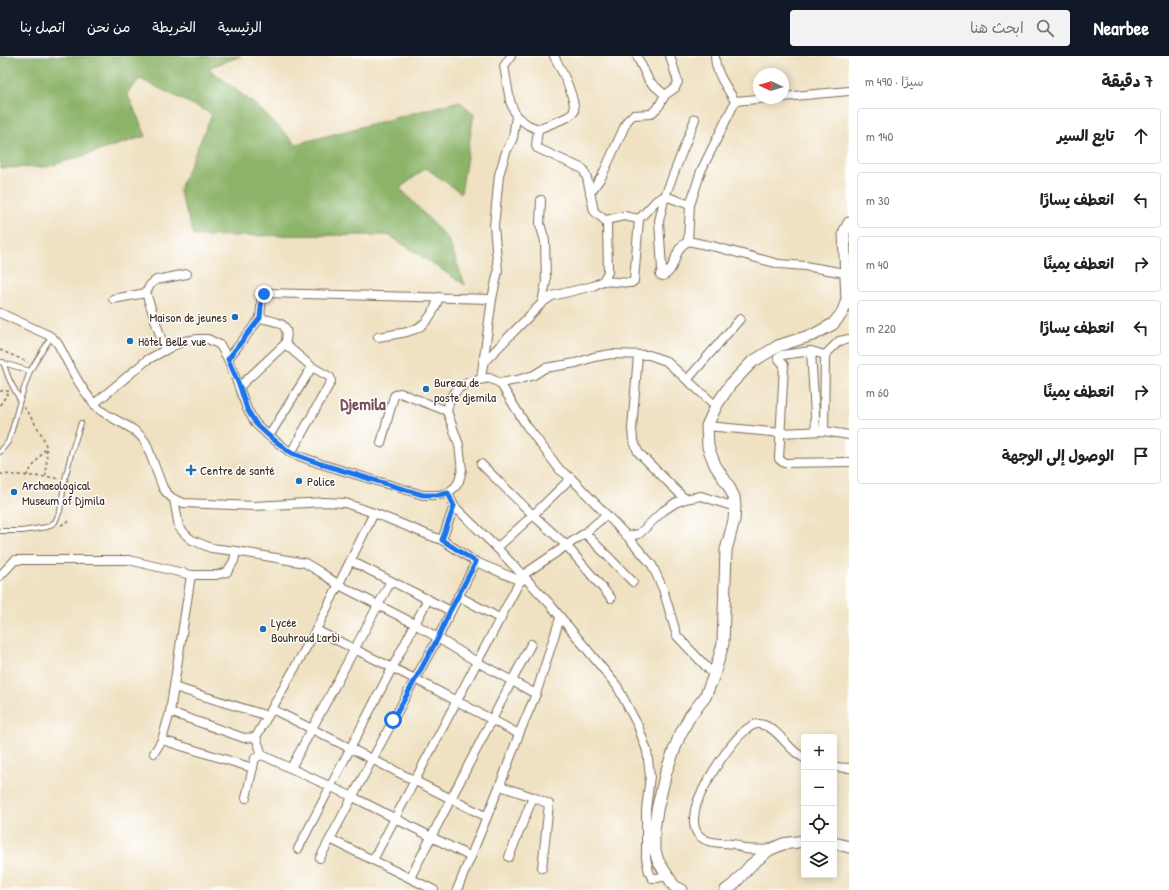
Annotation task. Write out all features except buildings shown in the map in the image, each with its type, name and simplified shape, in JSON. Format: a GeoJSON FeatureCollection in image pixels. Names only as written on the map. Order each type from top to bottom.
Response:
{"type":"FeatureCollection","features":[{"type":"Feature","properties":{"kind":"main road"},"geometry":{"type":"LineString","coordinates":[[682,890],[674,886],[658,861],[654,847],[654,830],[666,772],[679,737],[690,716],[705,697],[714,675],[723,644],[726,550],[734,520],[735,507],[734,497],[715,465],[708,447],[707,426],[716,406],[730,385],[752,362],[778,346],[815,334],[833,324],[842,313],[847,300],[844,233],[849,223]]}},
{"type":"Feature","properties":{"kind":"main road"},"geometry":{"type":"LineString","coordinates":[[726,890],[769,850],[783,844],[801,841]]}},
{"type":"Feature","properties":{"kind":"main road"},"geometry":{"type":"LineString","coordinates":[[837,844],[849,847]]}},
{"type":"Feature","properties":{"kind":"street"},"geometry":{"type":"LineString","coordinates":[[481,379],[492,299],[498,271],[494,226],[498,175],[506,152],[513,138],[516,116],[510,101],[504,66],[511,56]]}},
{"type":"Feature","properties":{"kind":"street"},"geometry":{"type":"LineString","coordinates":[[516,116],[528,125],[538,129],[568,117],[574,112],[575,106],[565,77],[554,56]]}},
{"type":"Feature","properties":{"kind":"street"},"geometry":{"type":"LineString","coordinates":[[637,56],[649,81],[665,95]]}},
{"type":"Feature","properties":{"kind":"street"},"geometry":{"type":"LineString","coordinates":[[590,193],[602,176],[627,121],[633,115],[651,114],[659,106],[665,95],[675,88],[678,82],[670,56]]}},
{"type":"Feature","properties":{"kind":"street"},"geometry":{"type":"LineString","coordinates":[[715,56],[715,64],[735,101]]}},
{"type":"Feature","properties":{"kind":"street"},"geometry":{"type":"LineString","coordinates":[[789,96],[849,91]]}},
{"type":"Feature","properties":{"kind":"street"},"geometry":{"type":"LineString","coordinates":[[735,101],[753,99]]}},
{"type":"Feature","properties":{"kind":"street"},"geometry":{"type":"LineString","coordinates":[[695,119],[664,196],[660,221],[662,269],[660,275],[663,276],[667,274],[671,268],[680,248],[688,241],[690,205],[701,172],[735,101]]}},
{"type":"Feature","properties":{"kind":"street"},"geometry":{"type":"LineString","coordinates":[[538,129],[537,148],[583,169],[587,178],[594,211],[597,215],[606,220],[624,216],[639,219]]}},
{"type":"Feature","properties":{"kind":"street"},"geometry":{"type":"LineString","coordinates":[[483,363],[542,303],[552,296],[593,286],[603,281],[631,283],[634,281],[639,219],[657,200],[664,196],[690,205]]}},
{"type":"Feature","properties":{"kind":"street"},"geometry":{"type":"LineString","coordinates":[[540,200],[540,224],[545,241],[546,282],[542,303]]}},
{"type":"Feature","properties":{"kind":"street"},"geometry":{"type":"LineString","coordinates":[[603,281],[608,272],[606,220]]}},
{"type":"Feature","properties":{"kind":"street"},"geometry":{"type":"LineString","coordinates":[[688,241],[779,264],[805,266],[845,273]]}},
{"type":"Feature","properties":{"kind":"street"},"geometry":{"type":"LineString","coordinates":[[165,350],[146,294],[150,285],[156,280],[187,274]]}},
{"type":"Feature","properties":{"kind":"street"},"geometry":{"type":"LineString","coordinates":[[228,359],[260,318],[262,297],[266,293],[492,299]]}},
{"type":"Feature","properties":{"kind":"street"},"geometry":{"type":"LineString","coordinates":[[114,299],[146,294]]}},
{"type":"Feature","properties":{"kind":"street"},"geometry":{"type":"LineString","coordinates":[[378,337],[418,329],[428,320],[435,310],[439,297]]}},
{"type":"Feature","properties":{"kind":"street"},"geometry":{"type":"LineString","coordinates":[[0,313],[51,336],[58,344],[79,384],[94,404],[103,412],[134,429],[143,438],[146,442],[163,488],[174,499],[184,503],[255,506],[324,502],[345,503],[374,512],[442,540],[476,562],[522,578]]}},
{"type":"Feature","properties":{"kind":"street"},"geometry":{"type":"LineString","coordinates":[[240,387],[285,344],[287,330],[284,325],[260,318]]}},
{"type":"Feature","properties":{"kind":"street"},"geometry":{"type":"LineString","coordinates":[[687,380],[740,319]]}},
{"type":"Feature","properties":{"kind":"street"},"geometry":{"type":"LineString","coordinates":[[94,404],[147,360],[184,341],[198,338],[208,339],[220,346],[228,359],[240,387],[247,409],[256,424],[291,453],[321,464],[423,495],[439,495],[448,493],[456,486],[460,481],[462,470],[459,445],[447,412],[450,398],[458,389],[469,382],[489,378],[500,383],[526,425],[560,470],[571,478],[652,564],[663,589],[677,636],[714,675]]}},
{"type":"Feature","properties":{"kind":"street"},"geometry":{"type":"LineString","coordinates":[[820,431],[825,355],[839,341],[849,339]]}},
{"type":"Feature","properties":{"kind":"street"},"geometry":{"type":"LineString","coordinates":[[285,344],[312,366],[330,377],[331,380],[291,453]]}},
{"type":"Feature","properties":{"kind":"street"},"geometry":{"type":"LineString","coordinates":[[825,355],[811,351],[778,358],[784,365],[780,460],[784,463],[849,462]]}},
{"type":"Feature","properties":{"kind":"street"},"geometry":{"type":"LineString","coordinates":[[811,351],[820,431]]}},
{"type":"Feature","properties":{"kind":"street"},"geometry":{"type":"LineString","coordinates":[[500,383],[534,375],[545,368],[576,363],[594,357],[611,354],[649,355],[666,361],[716,406]]}},
{"type":"Feature","properties":{"kind":"street"},"geometry":{"type":"LineString","coordinates":[[638,355],[632,429],[633,439],[638,452],[686,499]]}},
{"type":"Feature","properties":{"kind":"street"},"geometry":{"type":"LineString","coordinates":[[269,436],[312,366]]}},
{"type":"Feature","properties":{"kind":"street"},"geometry":{"type":"LineString","coordinates":[[381,443],[394,396],[397,394],[447,412]]}},
{"type":"Feature","properties":{"kind":"street"},"geometry":{"type":"LineString","coordinates":[[707,426],[782,433],[820,431],[849,435]]}},
{"type":"Feature","properties":{"kind":"street"},"geometry":{"type":"LineString","coordinates":[[481,464],[566,545],[611,598]]}},
{"type":"Feature","properties":{"kind":"street"},"geometry":{"type":"LineString","coordinates":[[497,548],[571,478]]}},
{"type":"Feature","properties":{"kind":"street"},"geometry":{"type":"LineString","coordinates":[[448,493],[454,506],[497,548],[522,578],[549,603],[617,686],[638,726],[648,751],[650,776],[646,810],[646,858],[649,872],[652,878],[668,876]]}},
{"type":"Feature","properties":{"kind":"street"},"geometry":{"type":"LineString","coordinates":[[627,536],[639,534],[663,511],[675,503],[686,499],[701,496],[735,507]]}},
{"type":"Feature","properties":{"kind":"street"},"geometry":{"type":"LineString","coordinates":[[174,499],[180,527],[192,540],[211,548],[304,563],[320,572],[339,586],[415,624],[477,662],[536,694]]}},
{"type":"Feature","properties":{"kind":"street"},"geometry":{"type":"LineString","coordinates":[[442,540],[454,506]]}},
{"type":"Feature","properties":{"kind":"street"},"geometry":{"type":"LineString","coordinates":[[262,755],[256,736],[316,630],[339,586],[374,512]]}},
{"type":"Feature","properties":{"kind":"street"},"geometry":{"type":"LineString","coordinates":[[373,860],[522,578],[566,545],[585,533],[606,515]]}},
{"type":"Feature","properties":{"kind":"street"},"geometry":{"type":"LineString","coordinates":[[585,533],[633,582]]}},
{"type":"Feature","properties":{"kind":"street"},"geometry":{"type":"LineString","coordinates":[[0,576],[15,560],[129,560],[191,575],[216,575],[227,572],[234,561],[236,551]]}},
{"type":"Feature","properties":{"kind":"street"},"geometry":{"type":"LineString","coordinates":[[351,561],[450,611]]}},
{"type":"Feature","properties":{"kind":"street"},"geometry":{"type":"LineString","coordinates":[[320,858],[438,638],[450,611],[476,562]]}},
{"type":"Feature","properties":{"kind":"street"},"geometry":{"type":"LineString","coordinates":[[154,752],[162,740],[170,712],[191,575]]}},
{"type":"Feature","properties":{"kind":"street"},"geometry":{"type":"LineString","coordinates":[[291,768],[391,581]]}},
{"type":"Feature","properties":{"kind":"street"},"geometry":{"type":"LineString","coordinates":[[458,596],[500,619]]}},
{"type":"Feature","properties":{"kind":"street"},"geometry":{"type":"LineString","coordinates":[[298,849],[428,599]]}},
{"type":"Feature","properties":{"kind":"street"},"geometry":{"type":"LineString","coordinates":[[457,890],[536,694],[560,618]]}},
{"type":"Feature","properties":{"kind":"street"},"geometry":{"type":"LineString","coordinates":[[316,630],[415,679],[519,734]]}},
{"type":"Feature","properties":{"kind":"street"},"geometry":{"type":"LineString","coordinates":[[410,878],[531,644]]}},
{"type":"Feature","properties":{"kind":"street"},"geometry":{"type":"LineString","coordinates":[[174,687],[270,712],[312,729],[487,817]]}},
{"type":"Feature","properties":{"kind":"street"},"geometry":{"type":"LineString","coordinates":[[170,712],[244,738],[256,736]]}},
{"type":"Feature","properties":{"kind":"street"},"geometry":{"type":"LineString","coordinates":[[769,850],[743,849],[735,844],[714,843],[703,838],[697,832],[694,822],[696,804],[710,776],[735,740],[757,723],[764,725],[778,734],[792,750],[801,756]]}},
{"type":"Feature","properties":{"kind":"street"},"geometry":{"type":"LineString","coordinates":[[162,740],[253,768]]}},
{"type":"Feature","properties":{"kind":"street"},"geometry":{"type":"LineString","coordinates":[[246,798],[255,758],[262,755],[353,797],[471,856]]}},
{"type":"Feature","properties":{"kind":"street"},"geometry":{"type":"LineString","coordinates":[[837,767],[849,768]]}},
{"type":"Feature","properties":{"kind":"street"},"geometry":{"type":"LineString","coordinates":[[500,786],[549,804],[542,868]]}},
{"type":"Feature","properties":{"kind":"street"},"geometry":{"type":"LineString","coordinates":[[509,857],[533,797]]}},
{"type":"Feature","properties":{"kind":"street"},"geometry":{"type":"LineString","coordinates":[[330,839],[434,890]]}},
{"type":"Feature","properties":{"kind":"lane"},"geometry":{"type":"LineString","coordinates":[[0,452],[8,442],[30,371],[51,336]]}},
{"type":"Feature","properties":{"kind":"lane"},"geometry":{"type":"LineString","coordinates":[[1,362],[30,371]]}},
{"type":"Feature","properties":{"kind":"lane"},"geometry":{"type":"LineString","coordinates":[[1,362],[20,400]]}},
{"type":"Feature","properties":{"kind":"lane"},"geometry":{"type":"LineString","coordinates":[[0,531],[22,531],[47,527],[55,522],[59,515],[65,479],[72,450],[81,423]]}},
{"type":"Feature","properties":{"kind":"path"},"geometry":{"type":"LineString","coordinates":[[0,350],[34,364]]}},
{"type":"Feature","properties":{"kind":"path"},"geometry":{"type":"LineString","coordinates":[[0,405],[10,391]]}},
{"type":"Feature","properties":{"kind":"path"},"geometry":{"type":"LineString","coordinates":[[20,400],[44,442],[46,448],[46,477]]}},
{"type":"Feature","properties":{"kind":"path"},"geometry":{"type":"LineString","coordinates":[[26,476],[46,448]]}},
{"type":"Feature","properties":{"kind":"path"},"geometry":{"type":"LineString","coordinates":[[0,474],[65,479]]}},
{"type":"Feature","properties":{"kind":"green space"},"geometry":{"type":"Polygon","coordinates":[[[0,56],[241,56],[208,68],[257,106],[296,144],[459,101],[474,114],[461,193],[426,168],[400,188],[448,239],[465,285],[389,235],[194,236],[179,190],[212,114],[140,79],[127,93],[146,136],[47,167],[0,168],[0,56]]]}},
{"type":"Feature","properties":{"kind":"place","name":"Maison de jeunes"},"geometry":{"type":"Point","coordinates":[235,317]}},
{"type":"Feature","properties":{"kind":"place","name":"Hôtel Belle vue"},"geometry":{"type":"Point","coordinates":[130,341]}},
{"type":"Feature","properties":{"kind":"place","name":"Bureau de poste djemila"},"geometry":{"type":"Point","coordinates":[426,389]}},
{"type":"Feature","properties":{"kind":"place","name":"Centre de santé"},"geometry":{"type":"Point","coordinates":[191,470]}},
{"type":"Feature","properties":{"kind":"place","name":"Police"},"geometry":{"type":"Point","coordinates":[299,481]}},
{"type":"Feature","properties":{"kind":"place","name":"Archaeological Museum of Djmila"},"geometry":{"type":"Point","coordinates":[14,492]}},
{"type":"Feature","properties":{"kind":"place","name":"Lycée Bouhroud Larbi"},"geometry":{"type":"Point","coordinates":[263,629]}},
{"type":"Feature","properties":{"kind":"district","name":"Djemila"},"geometry":{"type":"Point","coordinates":[363,403]}},
{"type":"Feature","properties":{"kind":"route"},"geometry":{"type":"LineString","coordinates":[[264,294],[262,297],[260,318],[228,359],[233,374],[240,387],[247,409],[256,424],[291,453],[321,464],[423,495],[439,495],[448,493],[454,506],[442,540],[476,562],[450,611],[438,638],[393,720]]}}]}
